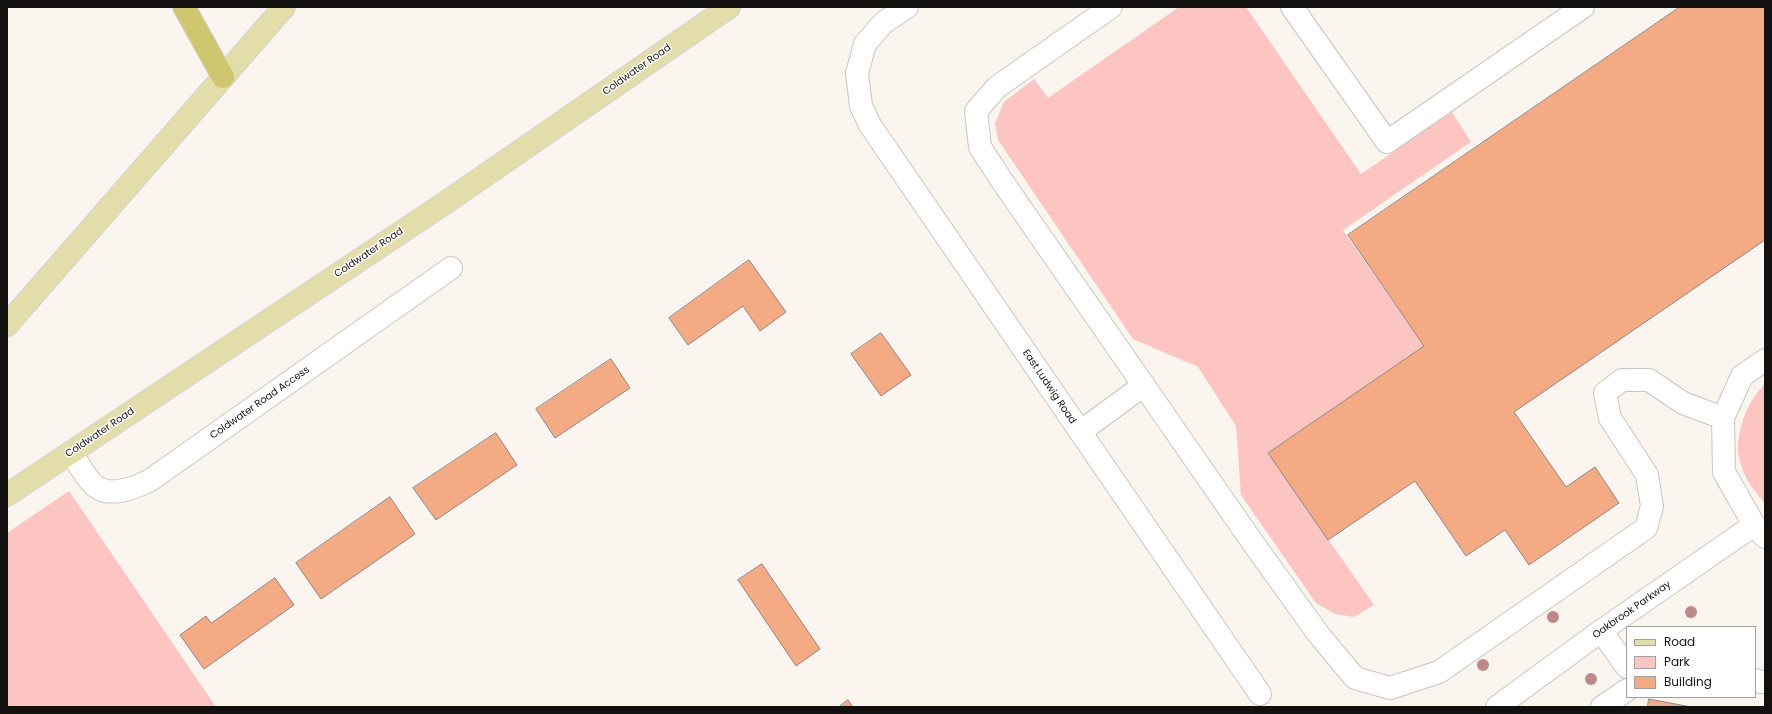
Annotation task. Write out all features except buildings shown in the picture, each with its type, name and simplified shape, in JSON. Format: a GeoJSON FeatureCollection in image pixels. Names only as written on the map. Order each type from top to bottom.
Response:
{"type":"FeatureCollection","features":[{"type":"Feature","properties":{"kind":"highway"},"geometry":{"type":"LineString","coordinates":[[184,7],[223,77]]}},
{"type":"Feature","properties":{"kind":"main road"},"geometry":{"type":"LineString","coordinates":[[7,325],[284,7]]}},
{"type":"Feature","properties":{"kind":"main road","name":"Coldwater Road"},"geometry":{"type":"LineString","coordinates":[[7,495],[438,207],[729,7]]}},
{"type":"Feature","properties":{"kind":"street","name":"East Ludwig Road"},"geometry":{"type":"LineString","coordinates":[[907,7],[883,23],[865,44],[858,73],[861,106],[870,126],[1264,703]]}},
{"type":"Feature","properties":{"kind":"street"},"geometry":{"type":"LineString","coordinates":[[1111,7],[997,87],[976,111],[980,147],[1144,386],[1319,635],[1355,678],[1390,688],[1439,672],[1646,528],[1652,506],[1647,475],[1610,418],[1605,393],[1622,380],[1649,380],[1683,403],[1723,418]]}},
{"type":"Feature","properties":{"kind":"street"},"geometry":{"type":"LineString","coordinates":[[1292,7],[1387,142],[1583,7]]}},
{"type":"Feature","properties":{"kind":"street","name":"Coldwater Road Access"},"geometry":{"type":"LineString","coordinates":[[71,452],[95,486],[107,491],[132,488],[149,481],[451,268]]}},
{"type":"Feature","properties":{"kind":"street"},"geometry":{"type":"LineString","coordinates":[[1759,531],[1724,472],[1723,418],[1742,376],[1765,360]]}},
{"type":"Feature","properties":{"kind":"street"},"geometry":{"type":"LineString","coordinates":[[1080,432],[1144,386]]}},
{"type":"Feature","properties":{"kind":"street","name":"Oakbrook Parkway"},"geometry":{"type":"LineString","coordinates":[[1497,707],[1601,630],[1759,531]]}},
{"type":"Feature","properties":{"kind":"street"},"geometry":{"type":"LineString","coordinates":[[1601,630],[1626,666]]}},
{"type":"Feature","properties":{"kind":"street"},"geometry":{"type":"LineString","coordinates":[[1602,707],[1626,691]]}},
{"type":"Feature","properties":{"kind":"green space"},"geometry":{"type":"Polygon","coordinates":[[[1179,7],[1246,7],[1361,174],[1452,112],[1471,142],[1343,230],[1424,346],[1268,453],[1374,605],[1354,617],[1335,614],[1316,603],[1241,495],[1236,426],[1198,367],[1133,339],[998,140],[995,123],[1004,102],[1034,79],[1048,98],[1179,7]]]}},
{"type":"Feature","properties":{"kind":"green space"},"geometry":{"type":"Polygon","coordinates":[[[1765,384],[1765,504],[1746,477],[1738,449],[1740,429],[1746,412],[1754,397],[1765,384]]]}},
{"type":"Feature","properties":{"kind":"green space"},"geometry":{"type":"Polygon","coordinates":[[[69,491],[216,707],[7,707],[7,533],[69,491]]]}}]}
